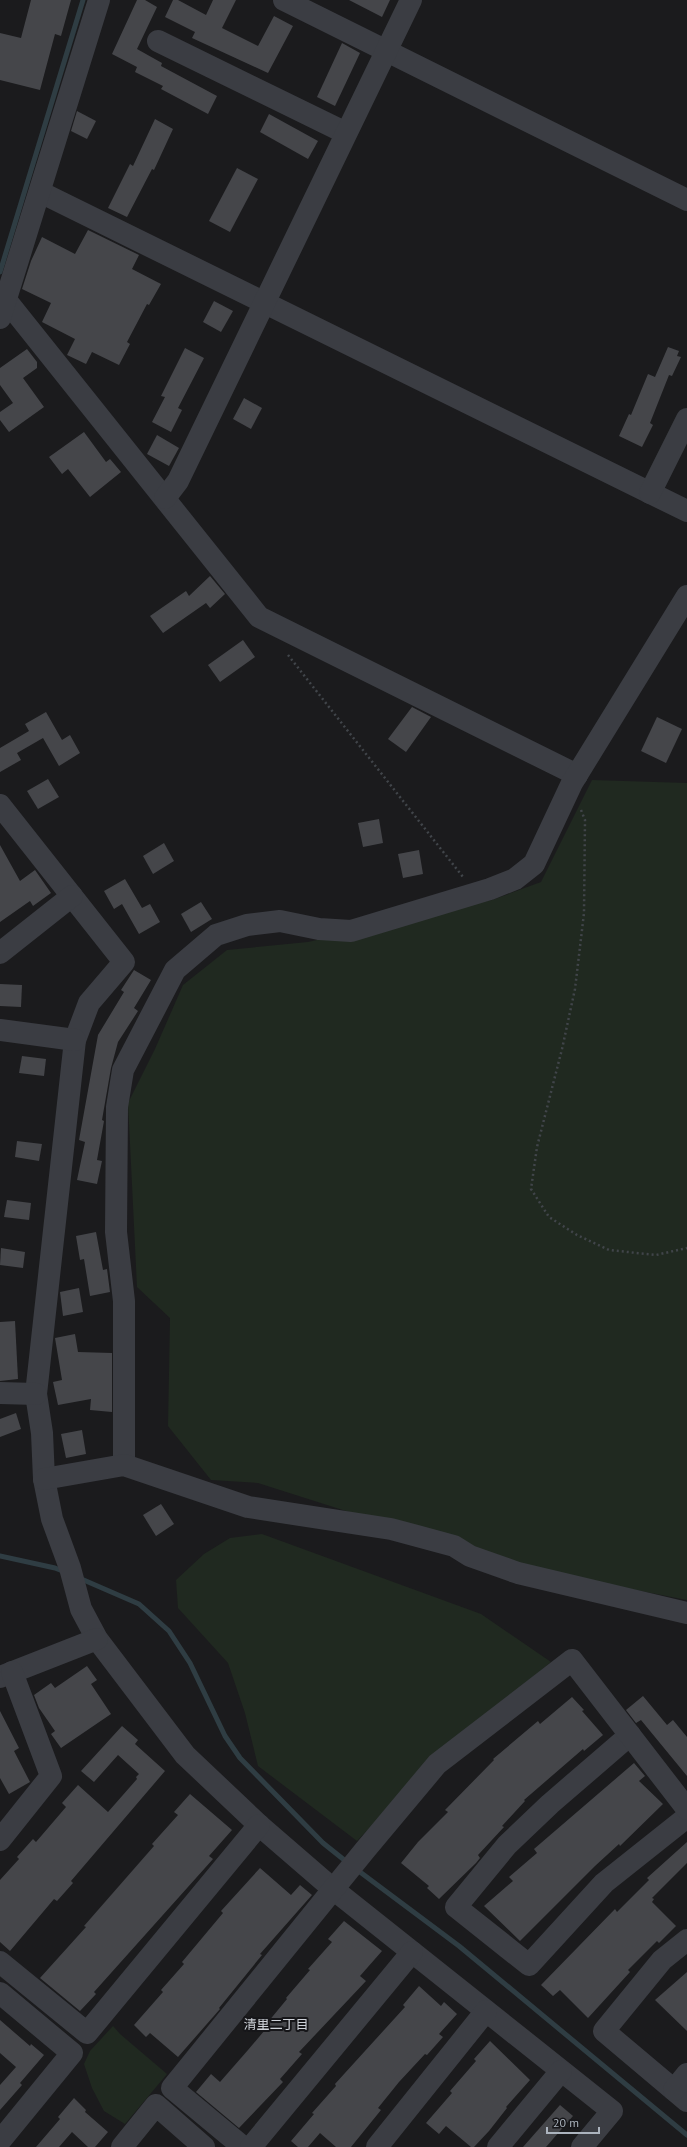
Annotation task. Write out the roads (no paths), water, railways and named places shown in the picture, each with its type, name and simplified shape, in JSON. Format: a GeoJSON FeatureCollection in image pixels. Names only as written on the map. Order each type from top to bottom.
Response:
{"type":"FeatureCollection","features":[{"type":"Feature","properties":{"kind":"street"},"geometry":{"type":"LineString","coordinates":[[98,0],[3,309],[165,498],[259,617],[575,779]]}},
{"type":"Feature","properties":{"kind":"street"},"geometry":{"type":"LineString","coordinates":[[284,0],[687,200]]}},
{"type":"Feature","properties":{"kind":"street"},"geometry":{"type":"LineString","coordinates":[[165,498],[178,481],[265,303],[385,50],[411,0]]}},
{"type":"Feature","properties":{"kind":"street"},"geometry":{"type":"LineString","coordinates":[[158,41],[346,133]]}},
{"type":"Feature","properties":{"kind":"street"},"geometry":{"type":"LineString","coordinates":[[40,192],[687,511]]}},
{"type":"Feature","properties":{"kind":"street"},"geometry":{"type":"LineString","coordinates":[[650,493],[687,419]]}},
{"type":"Feature","properties":{"kind":"street"},"geometry":{"type":"LineString","coordinates":[[124,1465],[124,1301],[116,1232],[117,1107],[123,1070],[175,970],[216,935],[247,925],[280,921],[319,929],[351,930],[476,893],[515,879],[534,864],[575,779],[687,596]]}},
{"type":"Feature","properties":{"kind":"street"},"geometry":{"type":"LineString","coordinates":[[1,809],[124,962],[89,1003],[75,1040],[36,1394],[42,1432],[44,1479],[52,1519],[70,1568],[82,1609],[97,1639],[185,1755],[259,1825],[333,1889],[612,2111],[582,2147]]}},
{"type":"Feature","properties":{"kind":"street"},"geometry":{"type":"LineString","coordinates":[[0,953],[72,896]]}},
{"type":"Feature","properties":{"kind":"street"},"geometry":{"type":"LineString","coordinates":[[0,1030],[75,1040]]}},
{"type":"Feature","properties":{"kind":"street"},"geometry":{"type":"LineString","coordinates":[[0,1393],[36,1394]]}},
{"type":"Feature","properties":{"kind":"street"},"geometry":{"type":"LineString","coordinates":[[44,1479],[124,1465],[248,1507],[391,1529],[454,1546],[470,1556],[518,1573],[687,1613]]}},
{"type":"Feature","properties":{"kind":"street"},"geometry":{"type":"LineString","coordinates":[[0,1840],[52,1776],[6,1674],[97,1639]]}},
{"type":"Feature","properties":{"kind":"street"},"geometry":{"type":"LineString","coordinates":[[243,2147],[172,2088],[333,1889],[437,1764],[572,1660],[687,1809]]}},
{"type":"Feature","properties":{"kind":"street"},"geometry":{"type":"LineString","coordinates":[[630,1736],[550,1804],[507,1845],[456,1907],[529,1965],[604,1883],[687,1817]]}},
{"type":"Feature","properties":{"kind":"street"},"geometry":{"type":"LineString","coordinates":[[0,1962],[87,2033],[259,1825]]}},
{"type":"Feature","properties":{"kind":"street"},"geometry":{"type":"LineString","coordinates":[[683,2088],[604,2031],[662,1960],[687,1940]]}},
{"type":"Feature","properties":{"kind":"street"},"geometry":{"type":"LineString","coordinates":[[251,2147],[412,1952]]}},
{"type":"Feature","properties":{"kind":"street"},"geometry":{"type":"LineString","coordinates":[[0,1993],[72,2052],[0,2141]]}},
{"type":"Feature","properties":{"kind":"street"},"geometry":{"type":"LineString","coordinates":[[377,2147],[486,2011]]}},
{"type":"Feature","properties":{"kind":"street"},"geometry":{"type":"LineString","coordinates":[[498,2147],[561,2071]]}},
{"type":"Feature","properties":{"kind":"street"},"geometry":{"type":"LineString","coordinates":[[122,2147],[156,2105],[204,2147]]}},
{"type":"Feature","properties":{"kind":"waterway"},"geometry":{"type":"LineString","coordinates":[[0,272],[83,0]]}},
{"type":"Feature","properties":{"kind":"waterway"},"geometry":{"type":"LineString","coordinates":[[0,1556],[55,1568],[65,1572]]}},
{"type":"Feature","properties":{"kind":"waterway"},"geometry":{"type":"LineString","coordinates":[[79,1578],[139,1604],[169,1631],[190,1663],[225,1736],[240,1758],[323,1843],[348,1863]]}},
{"type":"Feature","properties":{"kind":"waterway"},"geometry":{"type":"LineString","coordinates":[[356,1869],[459,1946],[687,2135]]}},
{"type":"Feature","properties":{"kind":"district","name":"清里二丁目"},"geometry":{"type":"Point","coordinates":[276,2024]}}]}
